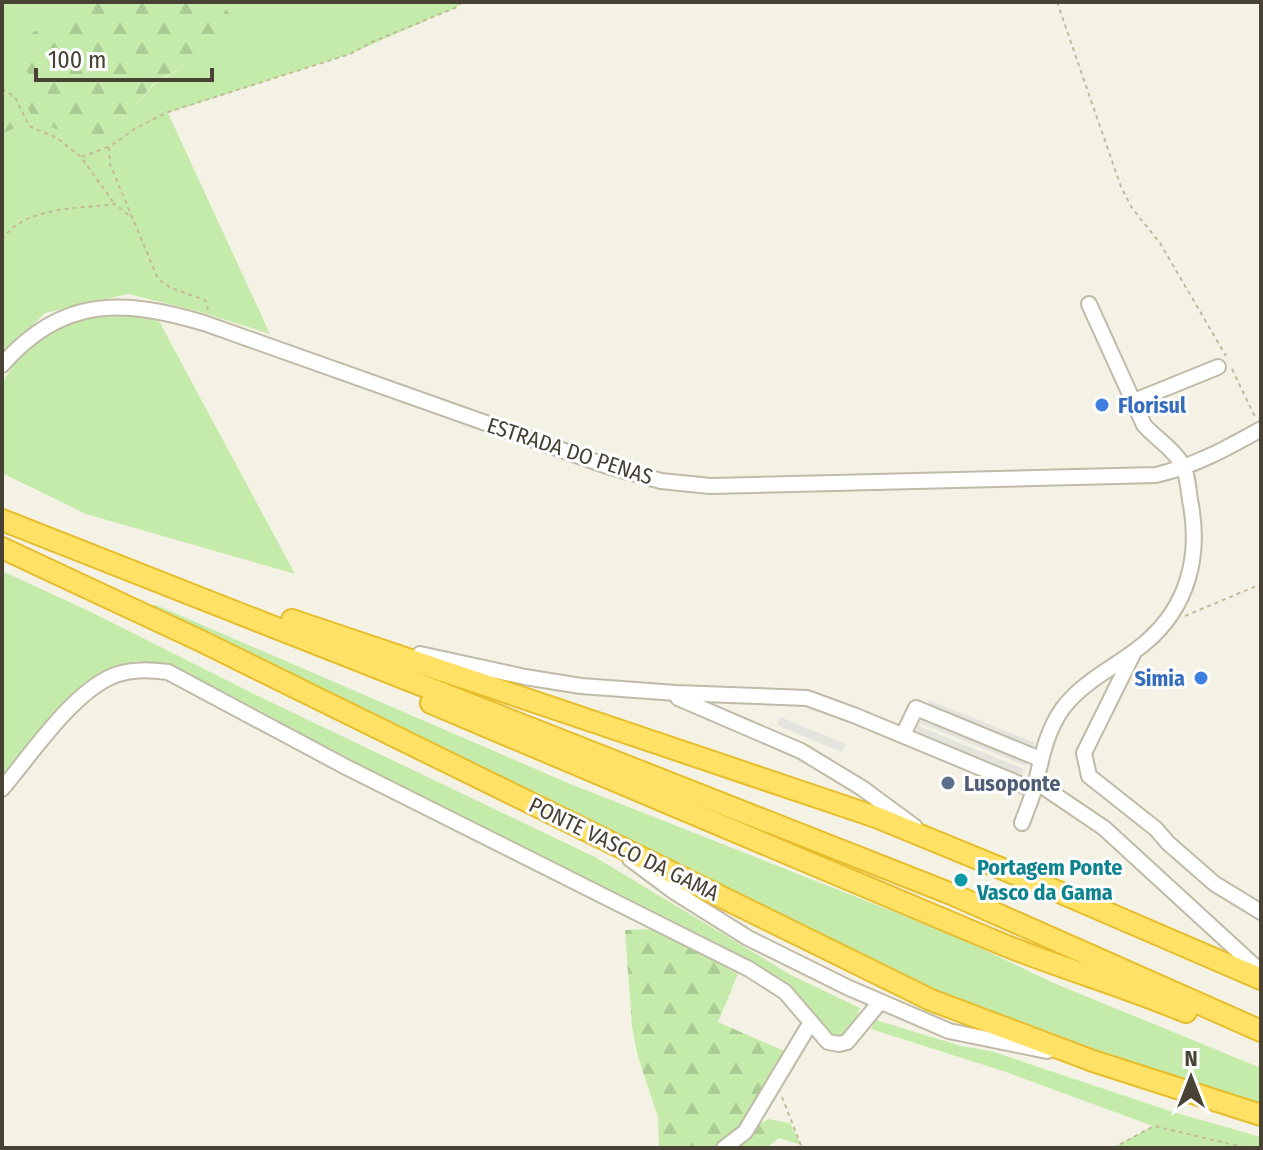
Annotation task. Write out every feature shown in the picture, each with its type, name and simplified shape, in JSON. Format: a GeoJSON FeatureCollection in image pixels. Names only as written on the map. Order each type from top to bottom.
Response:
{"type":"FeatureCollection","features":[{"type":"Feature","properties":{"kind":"highway"},"geometry":{"type":"LineString","coordinates":[[2,520],[940,890],[1261,1031]]}},
{"type":"Feature","properties":{"kind":"highway"},"geometry":{"type":"LineString","coordinates":[[41,536],[845,807],[931,839],[1261,979]]}},
{"type":"Feature","properties":{"kind":"highway"},"geometry":{"type":"LineString","coordinates":[[41,536],[869,890],[1055,966],[1118,984],[1261,1043]]}},
{"type":"Feature","properties":{"kind":"highway","name":"PONTE VASCO DA GAMA"},"geometry":{"type":"LineString","coordinates":[[2,548],[201,641],[931,1000],[1093,1061],[1261,1115]]}},
{"type":"Feature","properties":{"kind":"street"},"geometry":{"type":"LineString","coordinates":[[1022,823],[1055,720],[1070,699],[1088,683],[1134,652],[1162,626],[1183,593],[1194,554],[1195,524],[1184,468],[1172,448],[1154,437],[1144,425],[1089,304]]}},
{"type":"Feature","properties":{"kind":"street","name":"ESTRADA DO PENAS"},"geometry":{"type":"LineString","coordinates":[[2,365],[38,331],[80,311],[102,307],[146,308],[204,323],[604,465],[684,485],[1130,478],[1184,468],[1210,458],[1261,429]]}},
{"type":"Feature","properties":{"kind":"street"},"geometry":{"type":"LineString","coordinates":[[1134,401],[1218,367]]}},
{"type":"Feature","properties":{"kind":"street"},"geometry":{"type":"LineString","coordinates":[[327,632],[525,677],[581,686],[807,698],[1035,786],[1104,828],[1261,972]]}},
{"type":"Feature","properties":{"kind":"street"},"geometry":{"type":"LineString","coordinates":[[1134,652],[1084,753],[1089,776],[1156,829],[1215,884],[1261,912]]}},
{"type":"Feature","properties":{"kind":"street"},"geometry":{"type":"LineString","coordinates":[[2,789],[72,705],[97,684],[117,674],[142,669],[168,672],[346,767],[749,969],[785,992],[824,1038],[833,1044],[847,1042],[880,1002]]}},
{"type":"Feature","properties":{"kind":"street"},"geometry":{"type":"LineString","coordinates":[[672,690],[801,751],[862,788],[931,839]]}},
{"type":"Feature","properties":{"kind":"street"},"geometry":{"type":"LineString","coordinates":[[903,735],[916,708],[1040,759]]}},
{"type":"Feature","properties":{"kind":"street"},"geometry":{"type":"LineString","coordinates":[[604,840],[673,891],[732,928],[880,1002],[949,1031],[1093,1061]]}},
{"type":"Feature","properties":{"kind":"street"},"geometry":{"type":"LineString","coordinates":[[724,1148],[745,1132],[811,1022]]}},
{"type":"Feature","properties":{"kind":"path"},"geometry":{"type":"LineString","coordinates":[[81,157],[111,145],[168,112],[350,54],[457,7],[462,2]]}},
{"type":"Feature","properties":{"kind":"path"},"geometry":{"type":"LineString","coordinates":[[1057,2],[1121,187],[1132,208],[1160,243],[1230,363],[1261,429]]}},
{"type":"Feature","properties":{"kind":"path"},"geometry":{"type":"LineString","coordinates":[[2,89],[15,97],[29,126],[57,138],[81,157],[115,204],[133,219]]}},
{"type":"Feature","properties":{"kind":"path"},"geometry":{"type":"LineString","coordinates":[[111,145],[110,164],[158,279],[171,288],[205,300],[208,309],[204,323]]}},
{"type":"Feature","properties":{"kind":"path"},"geometry":{"type":"LineString","coordinates":[[2,240],[7,231],[30,217],[115,204]]}},
{"type":"Feature","properties":{"kind":"path"},"geometry":{"type":"LineString","coordinates":[[1162,626],[1261,584]]}},
{"type":"Feature","properties":{"kind":"path"},"geometry":{"type":"LineString","coordinates":[[776,1080],[802,1148]]}},
{"type":"Feature","properties":{"kind":"path"},"geometry":{"type":"LineString","coordinates":[[1113,1148],[1154,1126],[1247,1148]]}},
{"type":"Feature","properties":{"kind":"green space"},"geometry":{"type":"Polygon","coordinates":[[[2,2],[75,2],[62,18],[32,33],[31,77],[65,131],[93,142],[131,113],[151,87],[197,57],[232,17],[221,2],[462,2],[457,7],[350,54],[168,113],[270,334],[201,312],[128,294],[45,313],[2,356],[2,134],[19,126],[14,102],[2,98],[2,2]]]}},
{"type":"Feature","properties":{"kind":"green space"},"geometry":{"type":"Polygon","coordinates":[[[75,2],[221,2],[232,17],[197,57],[151,86],[131,113],[93,142],[34,121],[22,96],[30,76],[15,54],[32,33],[62,18],[75,2]]]}},
{"type":"Feature","properties":{"kind":"green space"},"geometry":{"type":"Polygon","coordinates":[[[2,98],[14,101],[19,126],[2,134],[2,98]]]}},
{"type":"Feature","properties":{"kind":"green space"},"geometry":{"type":"Polygon","coordinates":[[[121,311],[153,315],[160,323],[295,574],[86,514],[2,473],[2,383],[21,354],[68,322],[121,311]]]}},
{"type":"Feature","properties":{"kind":"green space"},"geometry":{"type":"Polygon","coordinates":[[[2,571],[595,857],[791,975],[860,1008],[850,1036],[834,1039],[788,990],[185,674],[135,661],[83,684],[2,776],[2,571]]]}},
{"type":"Feature","properties":{"kind":"green space"},"geometry":{"type":"Polygon","coordinates":[[[146,605],[156,605],[568,783],[955,936],[1056,984],[1261,1068],[1261,1107],[987,1016],[829,946],[146,605]]]}},
{"type":"Feature","properties":{"kind":"green space"},"geometry":{"type":"Polygon","coordinates":[[[654,929],[738,974],[718,1022],[791,1054],[747,1131],[768,1119],[790,1123],[801,1145],[779,1138],[766,1148],[659,1148],[658,1117],[638,1057],[632,1027],[625,930],[654,929]]]}},
{"type":"Feature","properties":{"kind":"green space"},"geometry":{"type":"Polygon","coordinates":[[[876,1020],[961,1046],[991,1051],[1173,1112],[1261,1137],[1261,1148],[1113,1148],[1153,1126],[1006,1072],[871,1029],[876,1020]]]}},
{"type":"Feature","properties":{"kind":"shaded area"},"geometry":{"type":"Polygon","coordinates":[[[929,700],[1035,743],[1032,751],[926,708],[929,700]]]}},
{"type":"Feature","properties":{"kind":"shaded area"},"geometry":{"type":"Polygon","coordinates":[[[923,715],[1029,758],[1026,766],[920,723],[923,715]]]}},
{"type":"Feature","properties":{"kind":"shaded area"},"geometry":{"type":"Polygon","coordinates":[[[780,717],[846,744],[842,752],[777,725],[780,717]]]}},
{"type":"Feature","properties":{"kind":"shaded area"},"geometry":{"type":"Polygon","coordinates":[[[918,726],[1024,769],[1021,777],[915,734],[918,726]]]}},
{"type":"Feature","properties":{"kind":"place","name":"Florisul"},"geometry":{"type":"Point","coordinates":[1102,405]}},
{"type":"Feature","properties":{"kind":"place","name":"Simia"},"geometry":{"type":"Point","coordinates":[1201,678]}},
{"type":"Feature","properties":{"kind":"place","name":"Lusoponte"},"geometry":{"type":"Point","coordinates":[948,783]}},
{"type":"Feature","properties":{"kind":"place","name":"Portagem Ponte Vasco da Gama"},"geometry":{"type":"Point","coordinates":[961,880]}}]}
